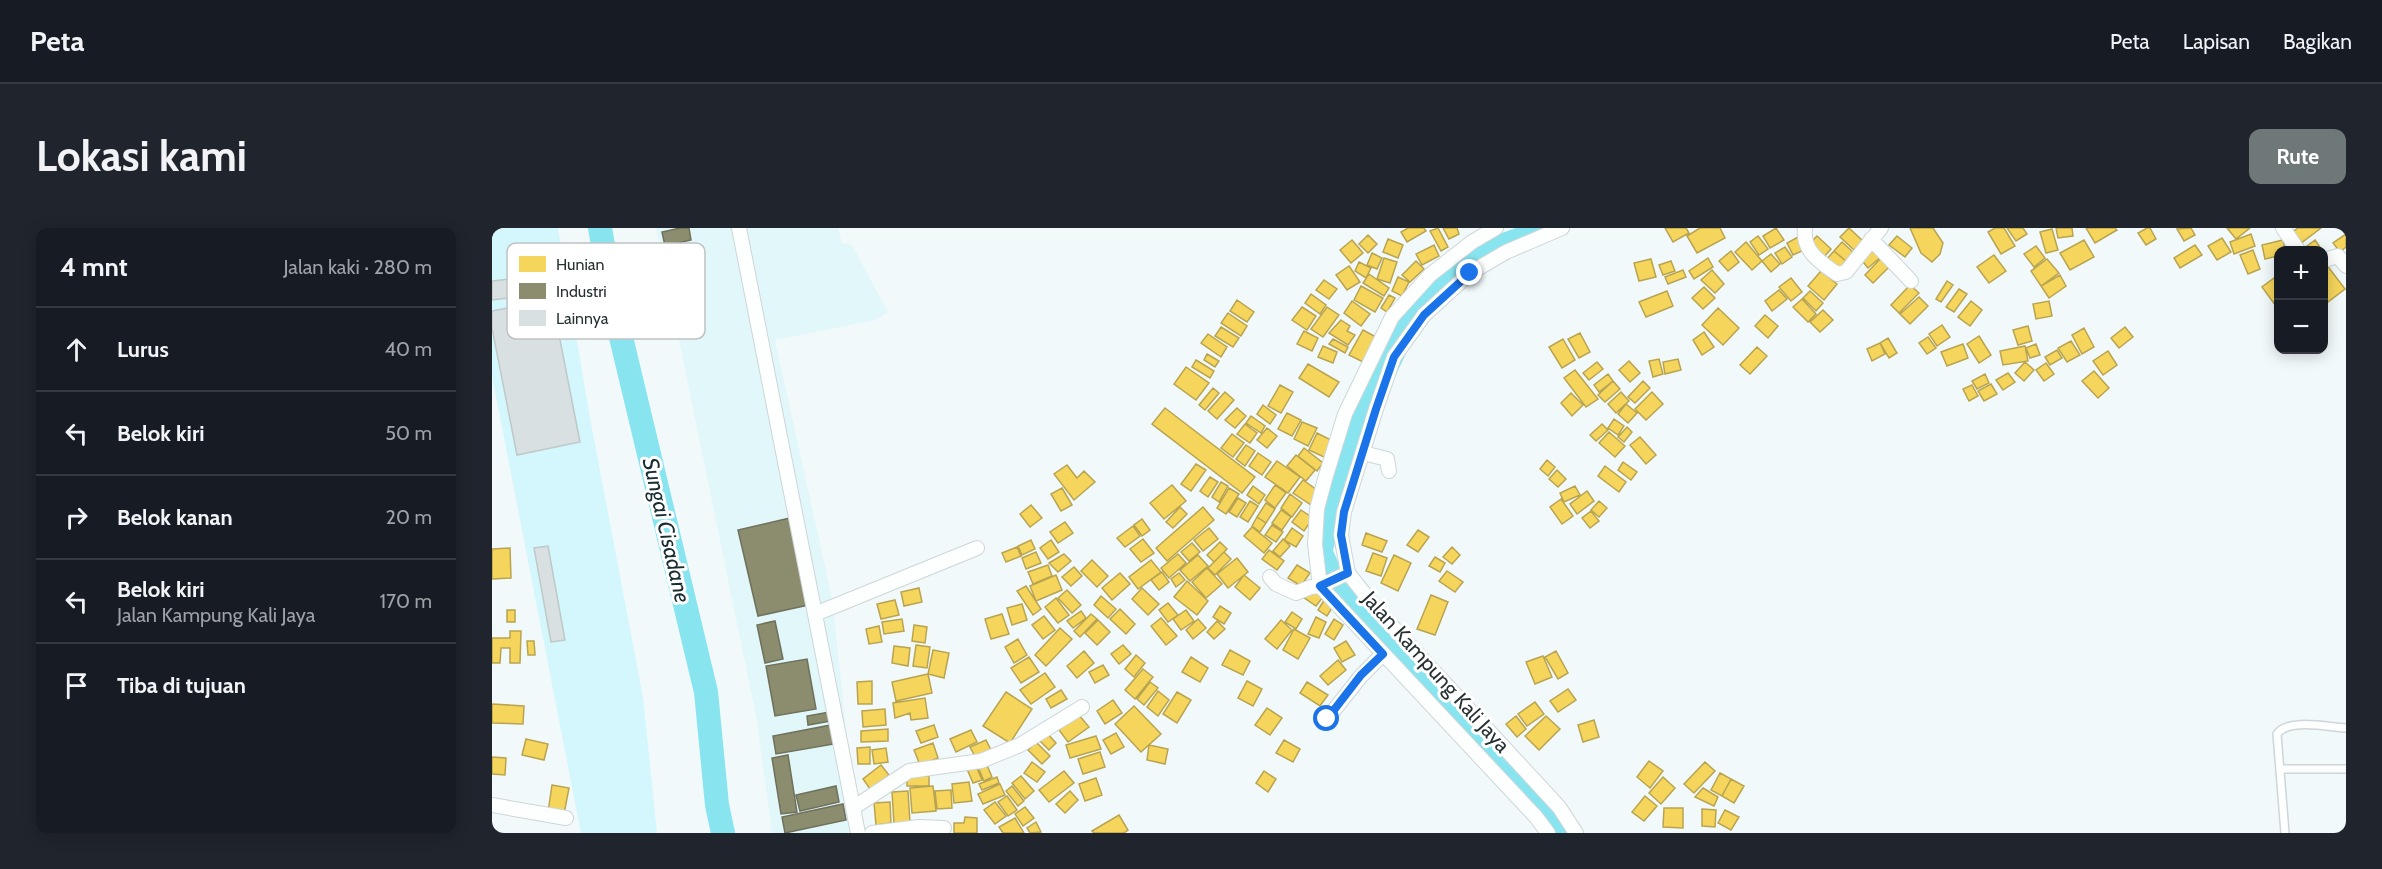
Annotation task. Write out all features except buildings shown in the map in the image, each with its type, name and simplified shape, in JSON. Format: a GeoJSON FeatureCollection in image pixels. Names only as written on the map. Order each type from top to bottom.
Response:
{"type":"FeatureCollection","features":[{"type":"Feature","properties":{"kind":"street"},"geometry":{"type":"LineString","coordinates":[[739,228],[858,833]]}},
{"type":"Feature","properties":{"kind":"street"},"geometry":{"type":"LineString","coordinates":[[1496,228],[1472,242],[1430,275],[1392,317],[1345,414],[1317,509],[1314,544],[1324,584],[1383,654],[1536,817],[1548,833]]}},
{"type":"Feature","properties":{"kind":"street","name":"Jalan Kampung Kali Jaya"},"geometry":{"type":"LineString","coordinates":[[1562,228],[1506,252],[1470,273],[1424,315],[1394,357],[1344,512],[1341,535],[1346,575],[1559,807],[1576,833]]}},
{"type":"Feature","properties":{"kind":"street"},"geometry":{"type":"LineString","coordinates":[[1805,228],[1805,245],[1818,261],[1837,274],[1846,272],[1881,228]]}},
{"type":"Feature","properties":{"kind":"street"},"geometry":{"type":"LineString","coordinates":[[2283,228],[2295,246]]}},
{"type":"Feature","properties":{"kind":"street"},"geometry":{"type":"LineString","coordinates":[[1871,239],[1911,281]]}},
{"type":"Feature","properties":{"kind":"street"},"geometry":{"type":"LineString","coordinates":[[2328,259],[2338,256],[2346,266]]}},
{"type":"Feature","properties":{"kind":"street"},"geometry":{"type":"LineString","coordinates":[[1363,453],[1387,459],[1389,471]]}},
{"type":"Feature","properties":{"kind":"street"},"geometry":{"type":"LineString","coordinates":[[815,614],[977,548]]}},
{"type":"Feature","properties":{"kind":"street"},"geometry":{"type":"LineString","coordinates":[[1270,577],[1275,584],[1296,593],[1346,575]]}},
{"type":"Feature","properties":{"kind":"street"},"geometry":{"type":"LineString","coordinates":[[1327,719],[1361,675],[1383,654]]}},
{"type":"Feature","properties":{"kind":"street"},"geometry":{"type":"LineString","coordinates":[[853,808],[909,771],[981,761],[1020,746],[1082,707]]}},
{"type":"Feature","properties":{"kind":"street"},"geometry":{"type":"LineString","coordinates":[[492,805],[566,818]]}},
{"type":"Feature","properties":{"kind":"street"},"geometry":{"type":"LineString","coordinates":[[872,833],[919,827],[944,828]]}},
{"type":"Feature","properties":{"kind":"lane"},"geometry":{"type":"LineString","coordinates":[[2285,833],[2277,735],[2280,730],[2297,725],[2346,728]]}},
{"type":"Feature","properties":{"kind":"lane"},"geometry":{"type":"LineString","coordinates":[[2280,770],[2346,769]]}},
{"type":"Feature","properties":{"kind":"shaded area"},"geometry":{"type":"Polygon","coordinates":[[[492,228],[558,228],[561,243],[507,243],[507,339],[577,339],[643,697],[657,833],[581,833],[492,376],[492,228]]]}},
{"type":"Feature","properties":{"kind":"shaded area"},"geometry":{"type":"Polygon","coordinates":[[[656,228],[838,228],[842,243],[852,245],[888,312],[876,320],[775,340],[832,598],[857,833],[772,833],[757,721],[679,339],[705,339],[705,243],[659,243],[656,228]]]}},
{"type":"Feature","properties":{"kind":"waterway","name":"Sungai Cisadane"},"geometry":{"type":"LineString","coordinates":[[600,228],[603,243]]}},
{"type":"Feature","properties":{"kind":"waterway"},"geometry":{"type":"LineString","coordinates":[[1539,232],[1491,250],[1412,313],[1363,416],[1320,551],[1338,590],[1551,809],[1563,833]]}},
{"type":"Feature","properties":{"kind":"waterway","name":"Sungai Cisadane"},"geometry":{"type":"LineString","coordinates":[[621,339],[706,692],[717,805],[723,833]]}},
{"type":"Feature","properties":{"kind":"route"},"geometry":{"type":"LineString","coordinates":[[1327,719],[1361,675],[1383,654],[1320,586],[1348,573],[1341,535],[1349,493],[1394,357],[1424,315],[1445,293],[1470,273]]}}]}
